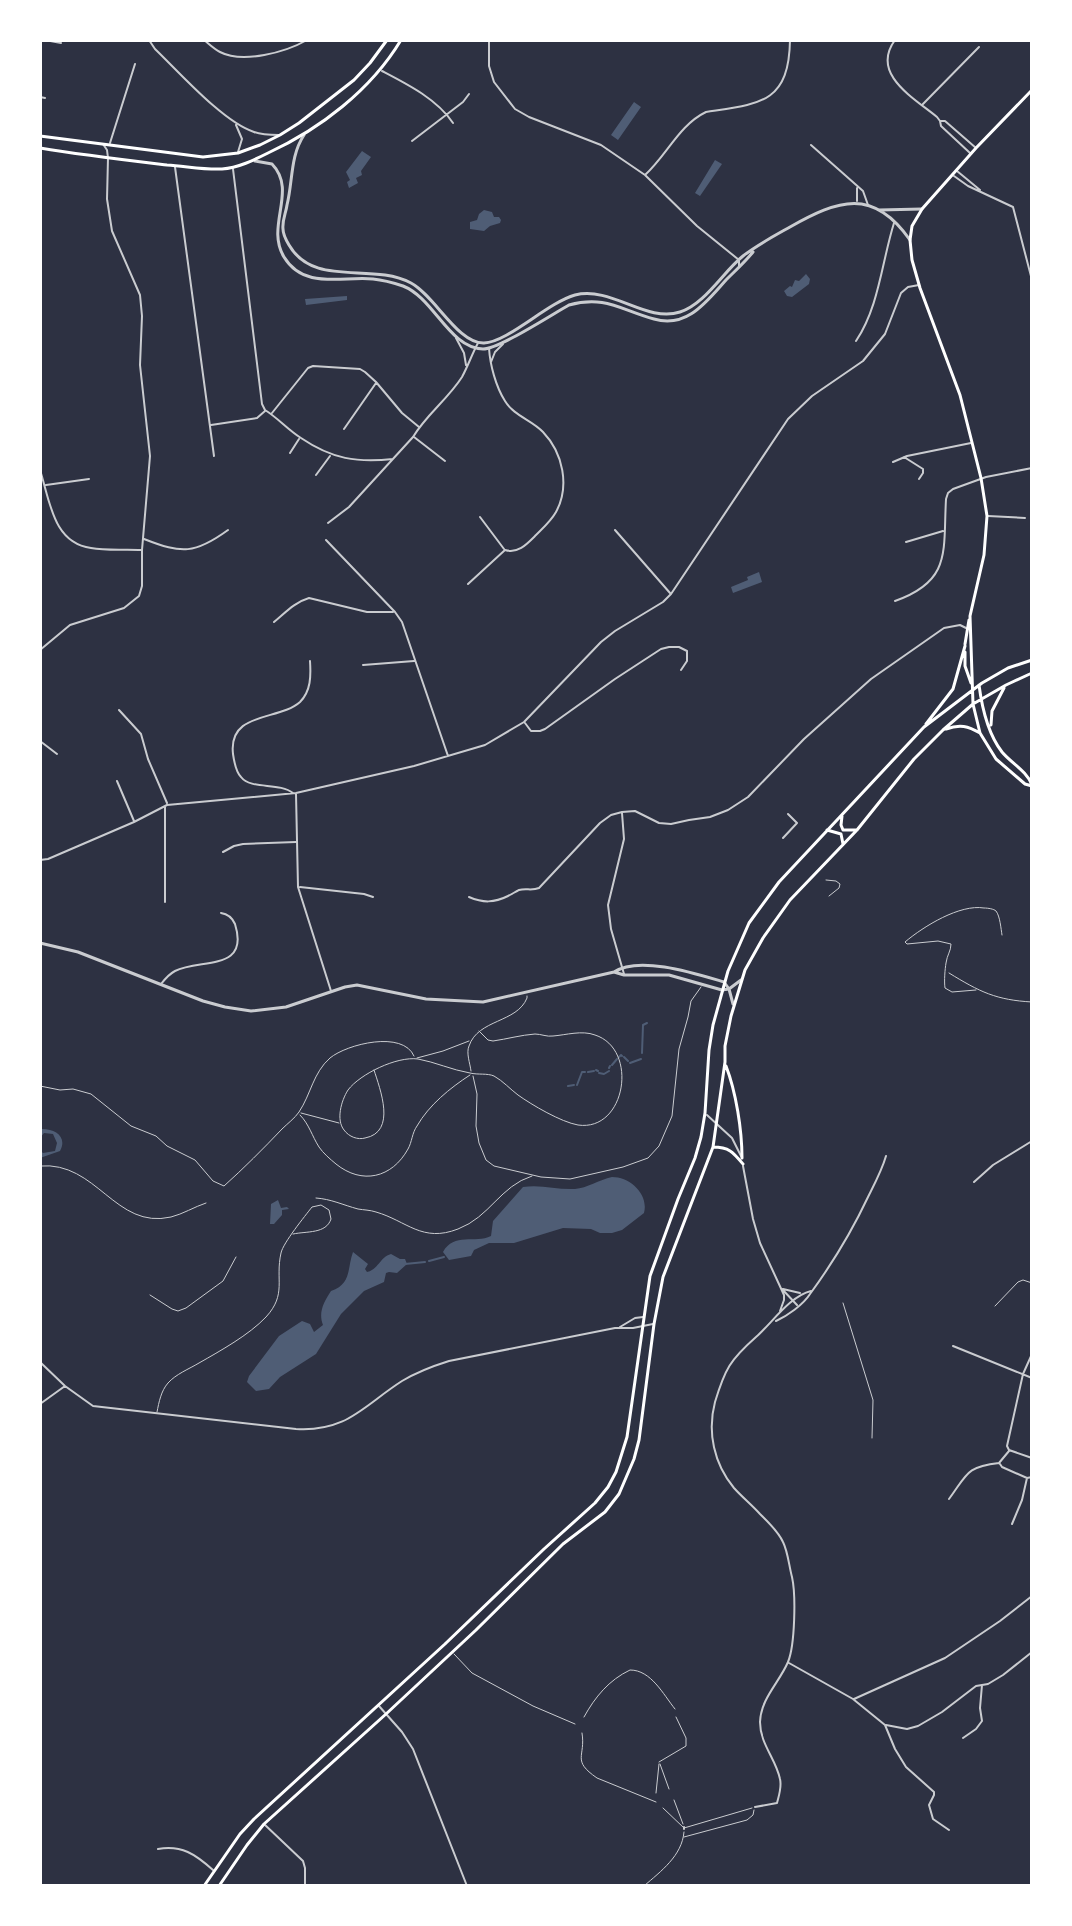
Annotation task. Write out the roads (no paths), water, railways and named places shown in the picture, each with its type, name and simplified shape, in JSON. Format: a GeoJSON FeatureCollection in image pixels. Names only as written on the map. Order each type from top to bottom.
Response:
{"type":"FeatureCollection","features":[{"type":"Feature","properties":{"kind":"main road"},"geometry":{"type":"LineString","coordinates":[[40,136],[203,157],[238,153],[280,135],[354,80],[387,40]]}},
{"type":"Feature","properties":{"kind":"main road"},"geometry":{"type":"LineString","coordinates":[[40,148],[175,165],[232,167],[290,144],[337,110],[381,70],[401,40]]}},
{"type":"Feature","properties":{"kind":"main road"},"geometry":{"type":"LineString","coordinates":[[971,683],[965,666],[965,646],[984,555],[987,516],[981,478],[960,395],[919,285],[910,240],[914,222],[922,209],[1032,90]]}},
{"type":"Feature","properties":{"kind":"main road"},"geometry":{"type":"LineString","coordinates":[[970,616],[971,683],[980,733],[996,759],[1025,784],[1032,786]]}},
{"type":"Feature","properties":{"kind":"main road"},"geometry":{"type":"LineString","coordinates":[[204,1886],[254,1819],[595,1503],[612,1479],[627,1437],[650,1276],[695,1158],[705,1113],[711,1038],[733,957],[749,923],[779,882],[924,727],[953,689],[965,646]]}},
{"type":"Feature","properties":{"kind":"main road"},"geometry":{"type":"LineString","coordinates":[[924,727],[979,685],[1008,668],[1032,660]]}},
{"type":"Feature","properties":{"kind":"main road"},"geometry":{"type":"LineString","coordinates":[[219,1886],[264,1824],[386,1714],[563,1544],[605,1512],[619,1494],[639,1440],[663,1277],[713,1147],[725,1046],[741,980],[777,917],[857,830],[914,759],[973,704],[1032,673]]}},
{"type":"Feature","properties":{"kind":"main road"},"geometry":{"type":"LineString","coordinates":[[979,685],[993,736],[1004,754],[1030,779],[1032,786]]}},
{"type":"Feature","properties":{"kind":"main road"},"geometry":{"type":"LineString","coordinates":[[993,736],[990,723],[992,711],[1006,685]]}},
{"type":"Feature","properties":{"kind":"main road"},"geometry":{"type":"LineString","coordinates":[[943,730],[964,725],[980,733]]}},
{"type":"Feature","properties":{"kind":"main road"},"geometry":{"type":"LineString","coordinates":[[842,816],[843,830],[857,830]]}},
{"type":"Feature","properties":{"kind":"main road"},"geometry":{"type":"LineString","coordinates":[[827,830],[841,834],[843,845]]}},
{"type":"Feature","properties":{"kind":"main road"},"geometry":{"type":"LineString","coordinates":[[725,1062],[734,1094],[742,1161]]}},
{"type":"Feature","properties":{"kind":"main road"},"geometry":{"type":"LineString","coordinates":[[713,1147],[732,1150],[742,1161]]}},
{"type":"Feature","properties":{"kind":"main road"},"geometry":{"type":"LineString","coordinates":[[494,1596],[504,1602]]}},
{"type":"Feature","properties":{"kind":"main road"},"geometry":{"type":"LineString","coordinates":[[307,1771],[322,1771]]}},
{"type":"Feature","properties":{"kind":"street"},"geometry":{"type":"LineString","coordinates":[[45,40],[61,43]]}},
{"type":"Feature","properties":{"kind":"street"},"geometry":{"type":"LineString","coordinates":[[149,40],[235,123],[252,132],[280,135]]}},
{"type":"Feature","properties":{"kind":"street"},"geometry":{"type":"LineString","coordinates":[[204,40],[218,51],[241,57],[274,53],[307,40]]}},
{"type":"Feature","properties":{"kind":"street"},"geometry":{"type":"LineString","coordinates":[[489,40],[489,66],[494,82],[515,109],[601,145],[645,175],[697,226],[739,260]]}},
{"type":"Feature","properties":{"kind":"street"},"geometry":{"type":"LineString","coordinates":[[645,175],[699,115],[757,103],[777,90],[789,63],[790,40]]}},
{"type":"Feature","properties":{"kind":"street"},"geometry":{"type":"LineString","coordinates":[[895,40],[889,48],[889,72],[898,85],[923,105],[971,153]]}},
{"type":"Feature","properties":{"kind":"street"},"geometry":{"type":"LineString","coordinates":[[923,105],[979,47]]}},
{"type":"Feature","properties":{"kind":"street"},"geometry":{"type":"LineString","coordinates":[[110,144],[135,64]]}},
{"type":"Feature","properties":{"kind":"street"},"geometry":{"type":"LineString","coordinates":[[381,70],[434,102],[453,123]]}},
{"type":"Feature","properties":{"kind":"street"},"geometry":{"type":"LineString","coordinates":[[412,141],[469,94]]}},
{"type":"Feature","properties":{"kind":"street"},"geometry":{"type":"LineString","coordinates":[[940,121],[945,121],[976,148]]}},
{"type":"Feature","properties":{"kind":"street"},"geometry":{"type":"LineString","coordinates":[[235,123],[242,139],[238,153]]}},
{"type":"Feature","properties":{"kind":"street"},"geometry":{"type":"LineString","coordinates":[[305,133],[295,155],[283,221],[284,235],[292,249],[307,264],[321,270],[374,272],[412,283],[466,338],[489,346],[536,315],[575,295],[606,296],[656,313],[670,314],[690,307],[739,260],[779,233],[819,211],[837,205],[856,203],[879,210],[895,222],[910,240]]}},
{"type":"Feature","properties":{"kind":"street"},"geometry":{"type":"LineString","coordinates":[[40,650],[70,625],[124,608],[139,596],[142,586],[150,456],[140,365],[142,316],[137,286],[109,220],[108,158],[103,143]]}},
{"type":"Feature","properties":{"kind":"street"},"geometry":{"type":"LineString","coordinates":[[813,146],[863,191],[868,206]]}},
{"type":"Feature","properties":{"kind":"street"},"geometry":{"type":"LineString","coordinates":[[253,160],[272,164],[280,175],[283,184],[276,229],[278,243],[294,269],[317,279],[374,279],[414,292],[455,337],[464,353],[466,367]]}},
{"type":"Feature","properties":{"kind":"street"},"geometry":{"type":"LineString","coordinates":[[175,165],[214,456]]}},
{"type":"Feature","properties":{"kind":"street"},"geometry":{"type":"LineString","coordinates":[[232,167],[265,410],[300,438],[331,455],[362,461],[393,459]]}},
{"type":"Feature","properties":{"kind":"street"},"geometry":{"type":"LineString","coordinates":[[954,173],[968,186],[1013,207],[1032,280]]}},
{"type":"Feature","properties":{"kind":"street"},"geometry":{"type":"LineString","coordinates":[[856,203],[857,187]]}},
{"type":"Feature","properties":{"kind":"street"},"geometry":{"type":"LineString","coordinates":[[879,210],[922,209]]}},
{"type":"Feature","properties":{"kind":"street"},"geometry":{"type":"LineString","coordinates":[[856,341],[870,311],[895,222]]}},
{"type":"Feature","properties":{"kind":"street"},"geometry":{"type":"LineString","coordinates":[[492,367],[495,352],[503,343],[559,310],[579,302],[604,302],[662,321],[694,314],[755,249]]}},
{"type":"Feature","properties":{"kind":"street"},"geometry":{"type":"LineString","coordinates":[[739,260],[739,268]]}},
{"type":"Feature","properties":{"kind":"street"},"geometry":{"type":"LineString","coordinates":[[40,860],[134,822],[166,805],[295,793],[449,757],[485,745],[524,722],[604,640],[671,594],[788,419],[812,396],[863,361],[885,334],[901,293],[908,287],[919,285]]}},
{"type":"Feature","properties":{"kind":"street"},"geometry":{"type":"LineString","coordinates":[[643,315],[645,310]]}},
{"type":"Feature","properties":{"kind":"street"},"geometry":{"type":"LineString","coordinates":[[455,337],[475,348],[503,343]]}},
{"type":"Feature","properties":{"kind":"street"},"geometry":{"type":"LineString","coordinates":[[328,523],[349,507],[413,437],[461,378],[478,343]]}},
{"type":"Feature","properties":{"kind":"street"},"geometry":{"type":"LineString","coordinates":[[480,517],[505,550],[520,549],[558,510],[564,488],[560,458],[544,432],[514,412],[505,402],[492,367],[489,346]]}},
{"type":"Feature","properties":{"kind":"street"},"geometry":{"type":"LineString","coordinates":[[271,414],[308,368],[360,369],[419,427]]}},
{"type":"Feature","properties":{"kind":"street"},"geometry":{"type":"LineString","coordinates":[[344,429],[376,382]]}},
{"type":"Feature","properties":{"kind":"street"},"geometry":{"type":"LineString","coordinates":[[210,425],[257,418],[265,410]]}},
{"type":"Feature","properties":{"kind":"street"},"geometry":{"type":"LineString","coordinates":[[413,437],[445,461]]}},
{"type":"Feature","properties":{"kind":"street"},"geometry":{"type":"LineString","coordinates":[[290,453],[300,438]]}},
{"type":"Feature","properties":{"kind":"street"},"geometry":{"type":"LineString","coordinates":[[893,462],[972,443]]}},
{"type":"Feature","properties":{"kind":"street"},"geometry":{"type":"LineString","coordinates":[[316,475],[331,455]]}},
{"type":"Feature","properties":{"kind":"street"},"geometry":{"type":"LineString","coordinates":[[904,457],[923,469],[919,479]]}},
{"type":"Feature","properties":{"kind":"street"},"geometry":{"type":"LineString","coordinates":[[895,601],[918,592],[942,563],[948,493],[981,478],[1032,468]]}},
{"type":"Feature","properties":{"kind":"street"},"geometry":{"type":"LineString","coordinates":[[40,470],[56,521],[67,539],[94,549],[142,550]]}},
{"type":"Feature","properties":{"kind":"street"},"geometry":{"type":"LineString","coordinates":[[45,485],[89,479]]}},
{"type":"Feature","properties":{"kind":"street"},"geometry":{"type":"LineString","coordinates":[[987,516],[1025,518]]}},
{"type":"Feature","properties":{"kind":"street"},"geometry":{"type":"LineString","coordinates":[[143,539],[174,549],[196,549],[228,530]]}},
{"type":"Feature","properties":{"kind":"street"},"geometry":{"type":"LineString","coordinates":[[615,530],[671,594]]}},
{"type":"Feature","properties":{"kind":"street"},"geometry":{"type":"LineString","coordinates":[[906,542],[944,530]]}},
{"type":"Feature","properties":{"kind":"street"},"geometry":{"type":"LineString","coordinates":[[326,540],[402,622],[449,757]]}},
{"type":"Feature","properties":{"kind":"street"},"geometry":{"type":"LineString","coordinates":[[468,584],[505,550]]}},
{"type":"Feature","properties":{"kind":"street"},"geometry":{"type":"LineString","coordinates":[[274,622],[291,607],[309,598],[367,612],[395,612]]}},
{"type":"Feature","properties":{"kind":"street"},"geometry":{"type":"LineString","coordinates":[[469,897],[482,902],[495,901],[518,890],[539,888],[611,815],[635,811],[659,823],[671,824],[710,817],[728,810],[748,797],[804,739],[871,679],[944,628],[960,625],[967,628]]}},
{"type":"Feature","properties":{"kind":"street"},"geometry":{"type":"LineString","coordinates":[[524,722],[531,731],[545,729],[664,648],[679,647],[687,651],[687,661],[681,670]]}},
{"type":"Feature","properties":{"kind":"street"},"geometry":{"type":"LineString","coordinates":[[295,793],[284,788],[248,783],[241,778],[233,744],[246,723],[290,709],[299,703],[309,687],[310,661]]}},
{"type":"Feature","properties":{"kind":"street"},"geometry":{"type":"LineString","coordinates":[[363,665],[415,661]]}},
{"type":"Feature","properties":{"kind":"street"},"geometry":{"type":"LineString","coordinates":[[119,710],[141,734],[166,805],[165,902]]}},
{"type":"Feature","properties":{"kind":"street"},"geometry":{"type":"LineString","coordinates":[[40,741],[57,754]]}},
{"type":"Feature","properties":{"kind":"street"},"geometry":{"type":"LineString","coordinates":[[117,781],[134,822]]}},
{"type":"Feature","properties":{"kind":"street"},"geometry":{"type":"LineString","coordinates":[[295,793],[298,887],[331,991]]}},
{"type":"Feature","properties":{"kind":"street"},"geometry":{"type":"LineString","coordinates":[[622,812],[624,839],[608,905],[611,929],[624,975]]}},
{"type":"Feature","properties":{"kind":"street"},"geometry":{"type":"LineString","coordinates":[[783,838],[797,823],[788,814]]}},
{"type":"Feature","properties":{"kind":"street"},"geometry":{"type":"LineString","coordinates":[[223,852],[243,844],[298,842]]}},
{"type":"Feature","properties":{"kind":"street"},"geometry":{"type":"LineString","coordinates":[[298,887],[373,897]]}},
{"type":"Feature","properties":{"kind":"street"},"geometry":{"type":"LineString","coordinates":[[160,985],[176,970],[218,962],[234,952],[238,942],[234,921],[221,913]]}},
{"type":"Feature","properties":{"kind":"street"},"geometry":{"type":"LineString","coordinates":[[40,943],[78,952],[203,1001],[251,1011],[289,1006],[357,985],[426,999],[476,1003],[495,1001],[614,972],[622,966],[670,968],[724,982],[734,1006]]}},
{"type":"Feature","properties":{"kind":"street"},"geometry":{"type":"LineString","coordinates":[[614,972],[624,975],[669,975],[722,990],[741,980]]}},
{"type":"Feature","properties":{"kind":"street"},"geometry":{"type":"LineString","coordinates":[[705,1113],[732,1138],[742,1161],[760,1243],[782,1288],[797,1306]]}},
{"type":"Feature","properties":{"kind":"street"},"geometry":{"type":"LineString","coordinates":[[974,1182],[993,1165],[1032,1141]]}},
{"type":"Feature","properties":{"kind":"street"},"geometry":{"type":"LineString","coordinates":[[773,1322],[797,1306],[820,1281],[852,1230],[886,1156]]}},
{"type":"Feature","properties":{"kind":"street"},"geometry":{"type":"LineString","coordinates":[[782,1288],[798,1293],[811,1291]]}},
{"type":"Feature","properties":{"kind":"street"},"geometry":{"type":"LineString","coordinates":[[780,1313],[784,1300],[782,1288]]}},
{"type":"Feature","properties":{"kind":"street"},"geometry":{"type":"LineString","coordinates":[[755,1807],[777,1803],[781,1782],[764,1743],[760,1718],[765,1702],[788,1662],[793,1582],[785,1546],[771,1525],[733,1487],[716,1455],[711,1433],[713,1410],[727,1367],[804,1292]]}},
{"type":"Feature","properties":{"kind":"street"},"geometry":{"type":"LineString","coordinates":[[619,1328],[635,1318],[643,1317]]}},
{"type":"Feature","properties":{"kind":"street"},"geometry":{"type":"LineString","coordinates":[[40,1362],[65,1386],[93,1406],[318,1429],[351,1418],[404,1380],[449,1361],[654,1324]]}},
{"type":"Feature","properties":{"kind":"street"},"geometry":{"type":"LineString","coordinates":[[953,1346],[1032,1378]]}},
{"type":"Feature","properties":{"kind":"street"},"geometry":{"type":"LineString","coordinates":[[1009,1450],[1007,1440],[1023,1374],[1032,1354]]}},
{"type":"Feature","properties":{"kind":"street"},"geometry":{"type":"LineString","coordinates":[[40,1404],[65,1386]]}},
{"type":"Feature","properties":{"kind":"street"},"geometry":{"type":"LineString","coordinates":[[1009,1450],[1032,1458]]}},
{"type":"Feature","properties":{"kind":"street"},"geometry":{"type":"LineString","coordinates":[[949,1499],[971,1470],[980,1465],[999,1463],[1009,1450]]}},
{"type":"Feature","properties":{"kind":"street"},"geometry":{"type":"LineString","coordinates":[[999,1463],[1030,1478],[1012,1524]]}},
{"type":"Feature","properties":{"kind":"street"},"geometry":{"type":"LineString","coordinates":[[853,1699],[941,1660],[1032,1596]]}},
{"type":"Feature","properties":{"kind":"street"},"geometry":{"type":"LineString","coordinates":[[885,1725],[907,1729],[918,1726],[976,1686],[988,1684],[1003,1675],[1032,1652]]}},
{"type":"Feature","properties":{"kind":"street"},"geometry":{"type":"LineString","coordinates":[[788,1662],[853,1699],[885,1725],[906,1767],[934,1792],[929,1805],[933,1819],[949,1830]]}},
{"type":"Feature","properties":{"kind":"street"},"geometry":{"type":"LineString","coordinates":[[963,1738],[981,1724],[982,1685]]}},
{"type":"Feature","properties":{"kind":"street"},"geometry":{"type":"LineString","coordinates":[[378,1705],[413,1749],[467,1886]]}},
{"type":"Feature","properties":{"kind":"street"},"geometry":{"type":"LineString","coordinates":[[264,1824],[303,1861],[305,1886]]}},
{"type":"Feature","properties":{"kind":"street"},"geometry":{"type":"LineString","coordinates":[[158,1849],[179,1848],[214,1872]]}},
{"type":"Feature","properties":{"kind":"lane"},"geometry":{"type":"LineString","coordinates":[[826,880],[840,884],[829,896]]}},
{"type":"Feature","properties":{"kind":"lane"},"geometry":{"type":"LineString","coordinates":[[976,990],[948,991],[945,988],[951,944],[938,941],[905,942],[940,919],[976,906],[997,912],[1002,935]]}},
{"type":"Feature","properties":{"kind":"lane"},"geometry":{"type":"LineString","coordinates":[[947,972],[991,996],[1032,1002]]}},
{"type":"Feature","properties":{"kind":"lane"},"geometry":{"type":"LineString","coordinates":[[526,992],[523,1007],[479,1031],[467,1049],[477,1094],[479,1143],[486,1160],[494,1166],[570,1179],[648,1158],[659,1146],[672,1116],[679,1049],[691,1001],[702,985]]}},
{"type":"Feature","properties":{"kind":"lane"},"geometry":{"type":"LineString","coordinates":[[415,1058],[471,1074],[495,1077],[534,1105],[578,1125],[604,1117],[620,1096],[620,1060],[596,1035],[548,1037],[536,1034],[493,1041],[479,1031]]}},
{"type":"Feature","properties":{"kind":"lane"},"geometry":{"type":"LineString","coordinates":[[374,1070],[384,1106],[382,1125],[374,1134],[362,1139],[346,1134],[340,1123],[343,1100],[358,1080],[374,1070],[391,1063],[472,1041]]}},
{"type":"Feature","properties":{"kind":"lane"},"geometry":{"type":"LineString","coordinates":[[40,1086],[91,1094],[131,1126],[156,1136],[167,1146],[195,1160],[213,1181],[224,1186],[299,1113],[317,1073],[331,1058],[348,1049],[372,1043],[397,1043],[413,1051],[415,1058]]}},
{"type":"Feature","properties":{"kind":"lane"},"geometry":{"type":"LineString","coordinates":[[299,1113],[320,1148],[337,1165],[368,1178],[387,1170],[401,1159],[410,1146],[417,1126],[430,1109],[453,1086],[471,1074]]}},
{"type":"Feature","properties":{"kind":"lane"},"geometry":{"type":"LineString","coordinates":[[299,1113],[340,1123]]}},
{"type":"Feature","properties":{"kind":"lane"},"geometry":{"type":"LineString","coordinates":[[40,1166],[51,1165],[75,1172],[92,1182],[123,1209],[140,1217],[169,1217],[206,1203]]}},
{"type":"Feature","properties":{"kind":"lane"},"geometry":{"type":"LineString","coordinates":[[316,1198],[375,1211],[417,1231],[439,1234],[477,1220],[510,1186],[535,1175]]}},
{"type":"Feature","properties":{"kind":"lane"},"geometry":{"type":"LineString","coordinates":[[157,1412],[160,1398],[171,1380],[221,1350],[268,1315],[279,1295],[281,1253],[285,1244],[312,1207],[321,1205],[329,1210],[331,1219],[324,1229],[293,1234]]}},
{"type":"Feature","properties":{"kind":"lane"},"geometry":{"type":"LineString","coordinates":[[150,1295],[172,1309],[178,1311],[186,1308],[223,1281],[236,1257]]}},
{"type":"Feature","properties":{"kind":"lane"},"geometry":{"type":"LineString","coordinates":[[995,1306],[1018,1282],[1030,1280],[1032,1283]]}},
{"type":"Feature","properties":{"kind":"lane"},"geometry":{"type":"LineString","coordinates":[[843,1303],[873,1400],[872,1438]]}},
{"type":"Feature","properties":{"kind":"lane"},"geometry":{"type":"LineString","coordinates":[[452,1652],[472,1673],[512,1696],[575,1724]]}},
{"type":"Feature","properties":{"kind":"lane"},"geometry":{"type":"LineString","coordinates":[[584,1717],[600,1693],[630,1670],[643,1672],[650,1678],[675,1709]]}},
{"type":"Feature","properties":{"kind":"lane"},"geometry":{"type":"LineString","coordinates":[[659,1762],[686,1746],[686,1738],[676,1717]]}},
{"type":"Feature","properties":{"kind":"lane"},"geometry":{"type":"LineString","coordinates":[[582,1733],[580,1758],[589,1772],[656,1802]]}},
{"type":"Feature","properties":{"kind":"lane"},"geometry":{"type":"LineString","coordinates":[[659,1762],[669,1789]]}},
{"type":"Feature","properties":{"kind":"lane"},"geometry":{"type":"LineString","coordinates":[[656,1793],[659,1762]]}},
{"type":"Feature","properties":{"kind":"lane"},"geometry":{"type":"LineString","coordinates":[[644,1886],[680,1849],[684,1828],[674,1800]]}},
{"type":"Feature","properties":{"kind":"lane"},"geometry":{"type":"LineString","coordinates":[[684,1828],[755,1807]]}},
{"type":"Feature","properties":{"kind":"lane"},"geometry":{"type":"LineString","coordinates":[[684,1837],[747,1820],[753,1815],[755,1807]]}},
{"type":"Feature","properties":{"kind":"lane"},"geometry":{"type":"LineString","coordinates":[[663,1808],[684,1828]]}},
{"type":"Feature","properties":{"kind":"water"},"geometry":{"type":"Polygon","coordinates":[[[634,102],[641,107],[618,140],[611,135],[634,102]]]}},
{"type":"Feature","properties":{"kind":"water"},"geometry":{"type":"Polygon","coordinates":[[[362,151],[371,157],[361,171],[362,175],[356,178],[358,183],[349,188],[347,182],[350,180],[346,172],[362,151]]]}},
{"type":"Feature","properties":{"kind":"water"},"geometry":{"type":"Polygon","coordinates":[[[715,160],[722,164],[700,196],[695,193],[715,160]]]}},
{"type":"Feature","properties":{"kind":"water"},"geometry":{"type":"Polygon","coordinates":[[[484,210],[499,217],[500,223],[484,231],[470,229],[470,222],[477,220],[484,210]]]}},
{"type":"Feature","properties":{"kind":"water"},"geometry":{"type":"Polygon","coordinates":[[[806,274],[809,284],[792,297],[787,296],[784,291],[806,274]]]}},
{"type":"Feature","properties":{"kind":"water"},"geometry":{"type":"Polygon","coordinates":[[[347,296],[347,300],[306,305],[305,299],[347,296]]]}},
{"type":"Feature","properties":{"kind":"water"},"geometry":{"type":"Polygon","coordinates":[[[759,572],[762,582],[733,593],[731,587],[759,572]]]}},
{"type":"Feature","properties":{"kind":"water"},"geometry":{"type":"Polygon","coordinates":[[[40,1129],[50,1130],[61,1137],[60,1151],[40,1158],[40,1150],[43,1153],[55,1151],[57,1143],[53,1134],[44,1133],[40,1138],[40,1129]]]}},
{"type":"Feature","properties":{"kind":"water"},"geometry":{"type":"Polygon","coordinates":[[[612,1177],[631,1183],[644,1199],[644,1213],[622,1230],[600,1233],[591,1229],[563,1228],[514,1243],[489,1243],[474,1250],[471,1256],[449,1260],[443,1252],[459,1240],[491,1236],[493,1221],[523,1187],[575,1189],[612,1177]]]}},
{"type":"Feature","properties":{"kind":"water"},"geometry":{"type":"Polygon","coordinates":[[[278,1200],[281,1208],[289,1209],[282,1210],[282,1215],[270,1224],[271,1204],[278,1200]]]}},
{"type":"Feature","properties":{"kind":"water"},"geometry":{"type":"Polygon","coordinates":[[[353,1252],[368,1264],[367,1272],[391,1254],[405,1259],[407,1264],[397,1273],[386,1273],[384,1282],[364,1291],[341,1314],[316,1354],[280,1377],[269,1389],[256,1391],[247,1382],[249,1376],[279,1336],[302,1321],[310,1324],[314,1332],[323,1325],[321,1311],[324,1303],[331,1291],[346,1280],[353,1252]]]}},
{"type":"Feature","properties":{"kind":"waterway"},"geometry":{"type":"LineString","coordinates":[[642,1053],[643,1025],[647,1023]]}},
{"type":"Feature","properties":{"kind":"waterway"},"geometry":{"type":"LineString","coordinates":[[619,1057],[622,1056]]}},
{"type":"Feature","properties":{"kind":"waterway"},"geometry":{"type":"LineString","coordinates":[[624,1057],[628,1061]]}},
{"type":"Feature","properties":{"kind":"waterway"},"geometry":{"type":"LineString","coordinates":[[612,1065],[617,1059]]}},
{"type":"Feature","properties":{"kind":"waterway"},"geometry":{"type":"LineString","coordinates":[[630,1063],[641,1059]]}},
{"type":"Feature","properties":{"kind":"waterway"},"geometry":{"type":"LineString","coordinates":[[588,1072],[594,1071]]}},
{"type":"Feature","properties":{"kind":"waterway"},"geometry":{"type":"LineString","coordinates":[[599,1073],[609,1071]]}},
{"type":"Feature","properties":{"kind":"waterway"},"geometry":{"type":"LineString","coordinates":[[577,1085],[582,1072],[585,1072]]}},
{"type":"Feature","properties":{"kind":"waterway"},"geometry":{"type":"LineString","coordinates":[[568,1086],[574,1085]]}},
{"type":"Feature","properties":{"kind":"waterway"},"geometry":{"type":"LineString","coordinates":[[429,1261],[444,1257]]}},
{"type":"Feature","properties":{"kind":"waterway"},"geometry":{"type":"LineString","coordinates":[[405,1264],[425,1262]]}}]}
